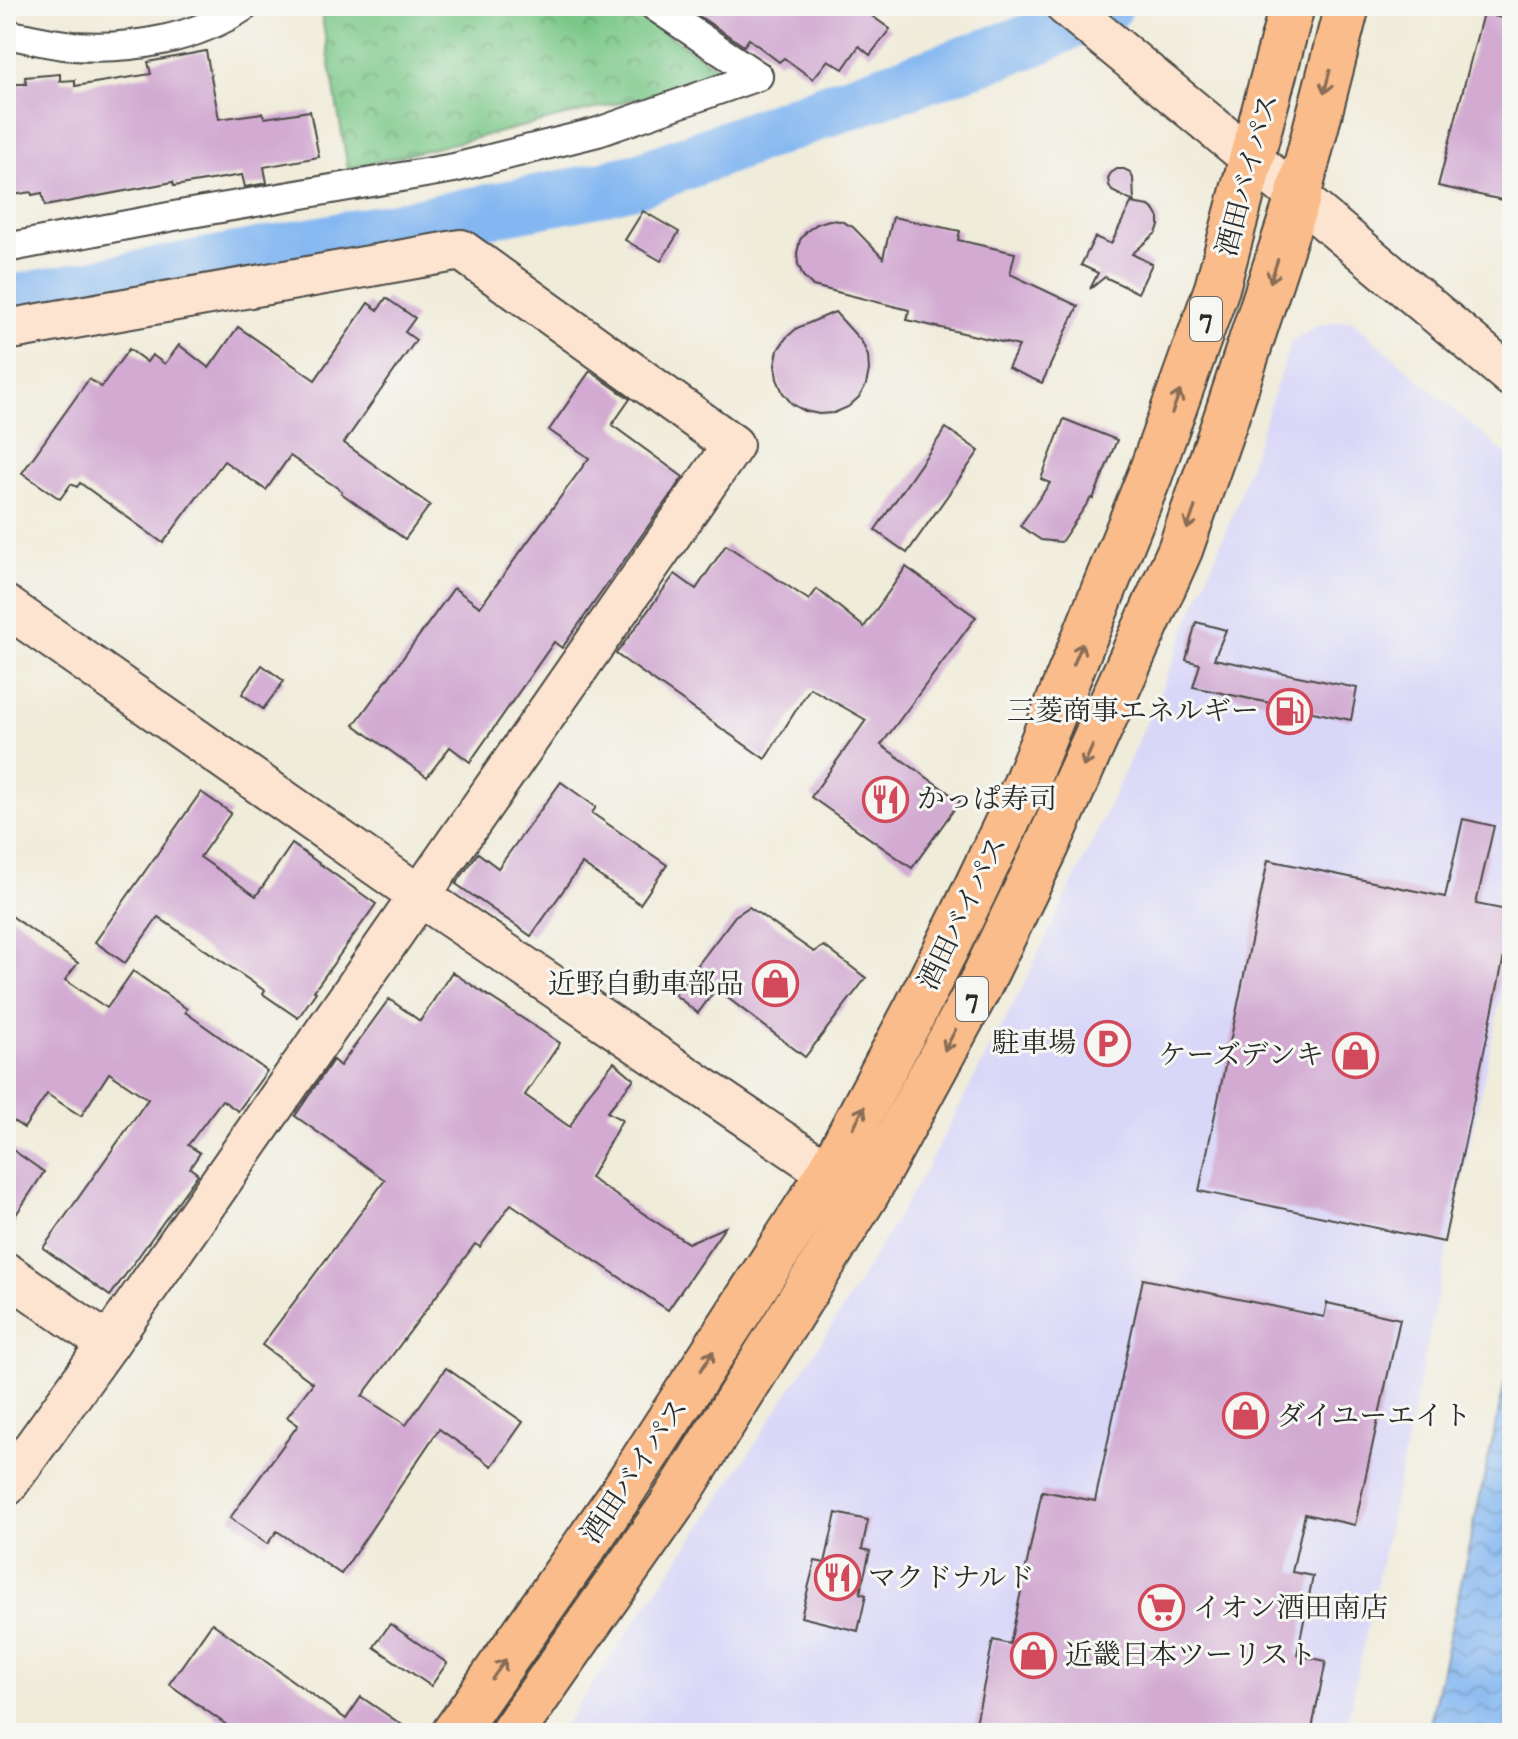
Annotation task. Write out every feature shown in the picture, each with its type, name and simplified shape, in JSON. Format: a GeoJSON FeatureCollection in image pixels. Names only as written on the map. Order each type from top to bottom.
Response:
{"type":"FeatureCollection","features":[{"type":"Feature","properties":{"kind":"highway","name":"酒田バイパス"},"geometry":{"type":"LineString","coordinates":[[454,1733],[621,1494],[829,1173],[917,1007],[1025,785],[1155,461],[1217,288],[1292,6]]}},
{"type":"Feature","properties":{"kind":"highway","name":"酒田バイパス"},"geometry":{"type":"LineString","coordinates":[[512,1733],[671,1506],[838,1240],[867,1193],[979,987],[1047,846],[1180,550],[1298,197],[1347,6]]}},
{"type":"Feature","properties":{"kind":"street"},"geometry":{"type":"LineString","coordinates":[[6,34],[72,46],[119,46],[165,41],[225,20],[245,6]]}},
{"type":"Feature","properties":{"kind":"street"},"geometry":{"type":"LineString","coordinates":[[6,248],[454,168],[598,132],[758,76],[654,6]]}},
{"type":"Feature","properties":{"kind":"street"},"geometry":{"type":"LineString","coordinates":[[1079,16],[1510,371]]}},
{"type":"Feature","properties":{"kind":"street"},"geometry":{"type":"LineString","coordinates":[[6,330],[461,250],[733,445],[6,1486]]}},
{"type":"Feature","properties":{"kind":"street"},"geometry":{"type":"LineString","coordinates":[[6,606],[420,896],[829,1173]]}},
{"type":"Feature","properties":{"kind":"street"},"geometry":{"type":"LineString","coordinates":[[6,1273],[108,1344]]}},
{"type":"Feature","properties":{"kind":"shaded area"},"geometry":{"type":"Polygon","coordinates":[[[1351,320],[1512,460],[1512,945],[1345,1733],[559,1733],[718,1501],[847,1302],[927,1167],[1021,990],[1159,695],[1234,511],[1291,342],[1319,325],[1351,320]]]}},
{"type":"Feature","properties":{"kind":"green space"},"geometry":{"type":"Polygon","coordinates":[[[320,6],[625,6],[730,76],[348,169],[320,6]]]}},
{"type":"Feature","properties":{"kind":"water"},"geometry":{"type":"Polygon","coordinates":[[[1512,1351],[1512,1700],[1505,1733],[1428,1733],[1512,1351]]]}},
{"type":"Feature","properties":{"kind":"building"},"geometry":{"type":"Polygon","coordinates":[[[684,6],[858,6],[890,29],[870,55],[859,46],[843,69],[828,60],[813,79],[784,58],[779,62],[749,39],[744,46],[684,6]]]}},
{"type":"Feature","properties":{"kind":"building"},"geometry":{"type":"Polygon","coordinates":[[[1483,13],[1512,21],[1512,202],[1438,186],[1483,13]]]}},
{"type":"Feature","properties":{"kind":"building"},"geometry":{"type":"Polygon","coordinates":[[[206,51],[219,119],[262,113],[265,118],[310,111],[319,157],[264,167],[267,183],[245,187],[242,175],[174,186],[173,182],[45,206],[42,193],[6,196],[6,84],[26,84],[25,77],[60,74],[60,81],[75,80],[75,86],[151,74],[148,62],[206,51]]]}},
{"type":"Feature","properties":{"kind":"building"},"geometry":{"type":"Polygon","coordinates":[[[1117,169],[1130,172],[1134,202],[1112,191],[1108,178],[1117,169]]]}},
{"type":"Feature","properties":{"kind":"building"},"geometry":{"type":"Polygon","coordinates":[[[1131,203],[1149,206],[1159,218],[1156,233],[1132,254],[1152,264],[1138,293],[1105,277],[1090,289],[1098,273],[1081,265],[1095,237],[1111,244],[1131,203]]]}},
{"type":"Feature","properties":{"kind":"building"},"geometry":{"type":"Polygon","coordinates":[[[643,211],[679,232],[661,261],[625,240],[643,211]]]}},
{"type":"Feature","properties":{"kind":"building"},"geometry":{"type":"Polygon","coordinates":[[[893,217],[960,231],[958,240],[1015,253],[1010,274],[1078,306],[1042,383],[1008,368],[1019,346],[907,320],[909,310],[813,286],[803,276],[797,253],[800,240],[817,224],[829,220],[841,221],[853,227],[883,258],[893,217]]]}},
{"type":"Feature","properties":{"kind":"building"},"geometry":{"type":"Polygon","coordinates":[[[386,298],[415,318],[405,332],[416,340],[344,443],[430,505],[405,539],[290,456],[266,490],[224,461],[163,543],[80,483],[77,487],[71,484],[60,499],[22,473],[89,379],[101,387],[129,349],[147,362],[152,355],[165,364],[179,345],[209,368],[238,327],[315,380],[368,303],[378,310],[386,298]]]}},
{"type":"Feature","properties":{"kind":"building"},"geometry":{"type":"Polygon","coordinates":[[[835,312],[862,342],[868,356],[866,385],[848,407],[834,413],[805,411],[792,404],[783,393],[775,365],[778,350],[797,328],[835,312]]]}},
{"type":"Feature","properties":{"kind":"building"},"geometry":{"type":"Polygon","coordinates":[[[590,371],[630,399],[612,425],[683,477],[562,648],[554,642],[470,762],[450,747],[427,777],[354,725],[454,588],[480,607],[589,458],[549,430],[590,371]]]}},
{"type":"Feature","properties":{"kind":"building"},"geometry":{"type":"Polygon","coordinates":[[[1064,419],[1117,440],[1093,499],[1061,542],[1041,540],[1020,526],[1050,483],[1041,479],[1064,419]]]}},
{"type":"Feature","properties":{"kind":"building"},"geometry":{"type":"Polygon","coordinates":[[[946,428],[979,451],[907,553],[875,530],[946,428]]]}},
{"type":"Feature","properties":{"kind":"building"},"geometry":{"type":"Polygon","coordinates":[[[726,545],[809,600],[817,589],[864,627],[906,567],[976,617],[881,745],[960,801],[912,868],[811,797],[866,720],[810,688],[765,759],[616,654],[675,574],[696,589],[726,545]]]}},
{"type":"Feature","properties":{"kind":"building"},"geometry":{"type":"Polygon","coordinates":[[[1196,622],[1226,630],[1214,659],[1357,688],[1351,720],[1193,687],[1200,664],[1186,660],[1196,622]]]}},
{"type":"Feature","properties":{"kind":"building"},"geometry":{"type":"Polygon","coordinates":[[[262,665],[284,681],[263,709],[242,694],[262,665]]]}},
{"type":"Feature","properties":{"kind":"building"},"geometry":{"type":"Polygon","coordinates":[[[561,782],[596,807],[592,813],[667,865],[640,904],[582,864],[531,936],[456,884],[478,853],[498,868],[561,782]]]}},
{"type":"Feature","properties":{"kind":"building"},"geometry":{"type":"Polygon","coordinates":[[[201,792],[231,813],[200,857],[256,896],[292,844],[376,904],[298,1018],[263,994],[265,991],[158,917],[125,963],[95,942],[201,792]]]}},
{"type":"Feature","properties":{"kind":"building","name":"ケーズデンキ"},"geometry":{"type":"Polygon","coordinates":[[[1463,819],[1494,826],[1476,904],[1512,911],[1512,918],[1444,1242],[1199,1191],[1268,860],[1445,897],[1463,819]]]}},
{"type":"Feature","properties":{"kind":"building"},"geometry":{"type":"Polygon","coordinates":[[[749,907],[814,952],[824,946],[866,978],[805,1057],[716,989],[698,1013],[675,995],[735,916],[749,907]]]}},
{"type":"Feature","properties":{"kind":"building"},"geometry":{"type":"Polygon","coordinates":[[[6,912],[78,963],[65,980],[107,1008],[133,971],[267,1071],[238,1111],[222,1100],[188,1145],[200,1153],[190,1168],[198,1174],[110,1296],[43,1248],[148,1099],[109,1073],[81,1116],[47,1094],[24,1128],[6,1116],[6,912]]]}},
{"type":"Feature","properties":{"kind":"building"},"geometry":{"type":"Polygon","coordinates":[[[452,972],[560,1043],[525,1095],[570,1127],[586,1097],[614,1062],[634,1079],[607,1112],[622,1120],[590,1178],[688,1243],[725,1227],[668,1310],[511,1204],[480,1247],[475,1244],[362,1396],[406,1425],[446,1368],[523,1422],[492,1466],[439,1429],[341,1574],[277,1531],[267,1544],[230,1518],[298,1425],[287,1417],[313,1383],[262,1345],[385,1180],[295,1116],[333,1060],[340,1066],[389,999],[420,1021],[452,972]]]}},
{"type":"Feature","properties":{"kind":"building"},"geometry":{"type":"Polygon","coordinates":[[[6,1145],[44,1172],[6,1230],[6,1145]]]}},
{"type":"Feature","properties":{"kind":"building"},"geometry":{"type":"Polygon","coordinates":[[[1143,1279],[1324,1317],[1327,1303],[1400,1319],[1355,1525],[1305,1514],[1292,1572],[1313,1576],[1297,1655],[1326,1661],[1311,1733],[974,1733],[993,1640],[1010,1644],[1042,1491],[1095,1501],[1143,1279]]]}},
{"type":"Feature","properties":{"kind":"building","name":"マクドナルド"},"geometry":{"type":"Polygon","coordinates":[[[836,1513],[868,1520],[862,1549],[870,1551],[860,1593],[866,1595],[858,1631],[801,1617],[815,1561],[825,1563],[836,1513]]]}},
{"type":"Feature","properties":{"kind":"building"},"geometry":{"type":"Polygon","coordinates":[[[212,1623],[346,1719],[361,1697],[414,1733],[238,1733],[169,1684],[212,1623]]]}},
{"type":"Feature","properties":{"kind":"building"},"geometry":{"type":"Polygon","coordinates":[[[390,1624],[447,1663],[431,1686],[374,1647],[390,1624]]]}},
{"type":"Feature","properties":{"kind":"waterway"},"geometry":{"type":"LineString","coordinates":[[6,303],[638,180],[833,108],[1032,40],[1106,6]]}},
{"type":"Feature","properties":{"kind":"place","name":"三菱商事エネルギー"},"geometry":{"type":"Point","coordinates":[1290,711]}},
{"type":"Feature","properties":{"kind":"place","name":"かっぱ寿司"},"geometry":{"type":"Point","coordinates":[886,799]}},
{"type":"Feature","properties":{"kind":"place","name":"近野自動車部品"},"geometry":{"type":"Point","coordinates":[775,984]}},
{"type":"Feature","properties":{"kind":"place","name":"駐車場"},"geometry":{"type":"Point","coordinates":[1107,1043]}},
{"type":"Feature","properties":{"kind":"place","name":"ケーズデンキ"},"geometry":{"type":"Point","coordinates":[1355,1055]}},
{"type":"Feature","properties":{"kind":"place","name":"ダイユーエイト"},"geometry":{"type":"Point","coordinates":[1246,1416]}},
{"type":"Feature","properties":{"kind":"place","name":"マクドナルド"},"geometry":{"type":"Point","coordinates":[837,1578]}},
{"type":"Feature","properties":{"kind":"place","name":"イオン酒田南店"},"geometry":{"type":"Point","coordinates":[1162,1608]}},
{"type":"Feature","properties":{"kind":"place","name":"近畿日本ツーリスト"},"geometry":{"type":"Point","coordinates":[1034,1655]}}]}
